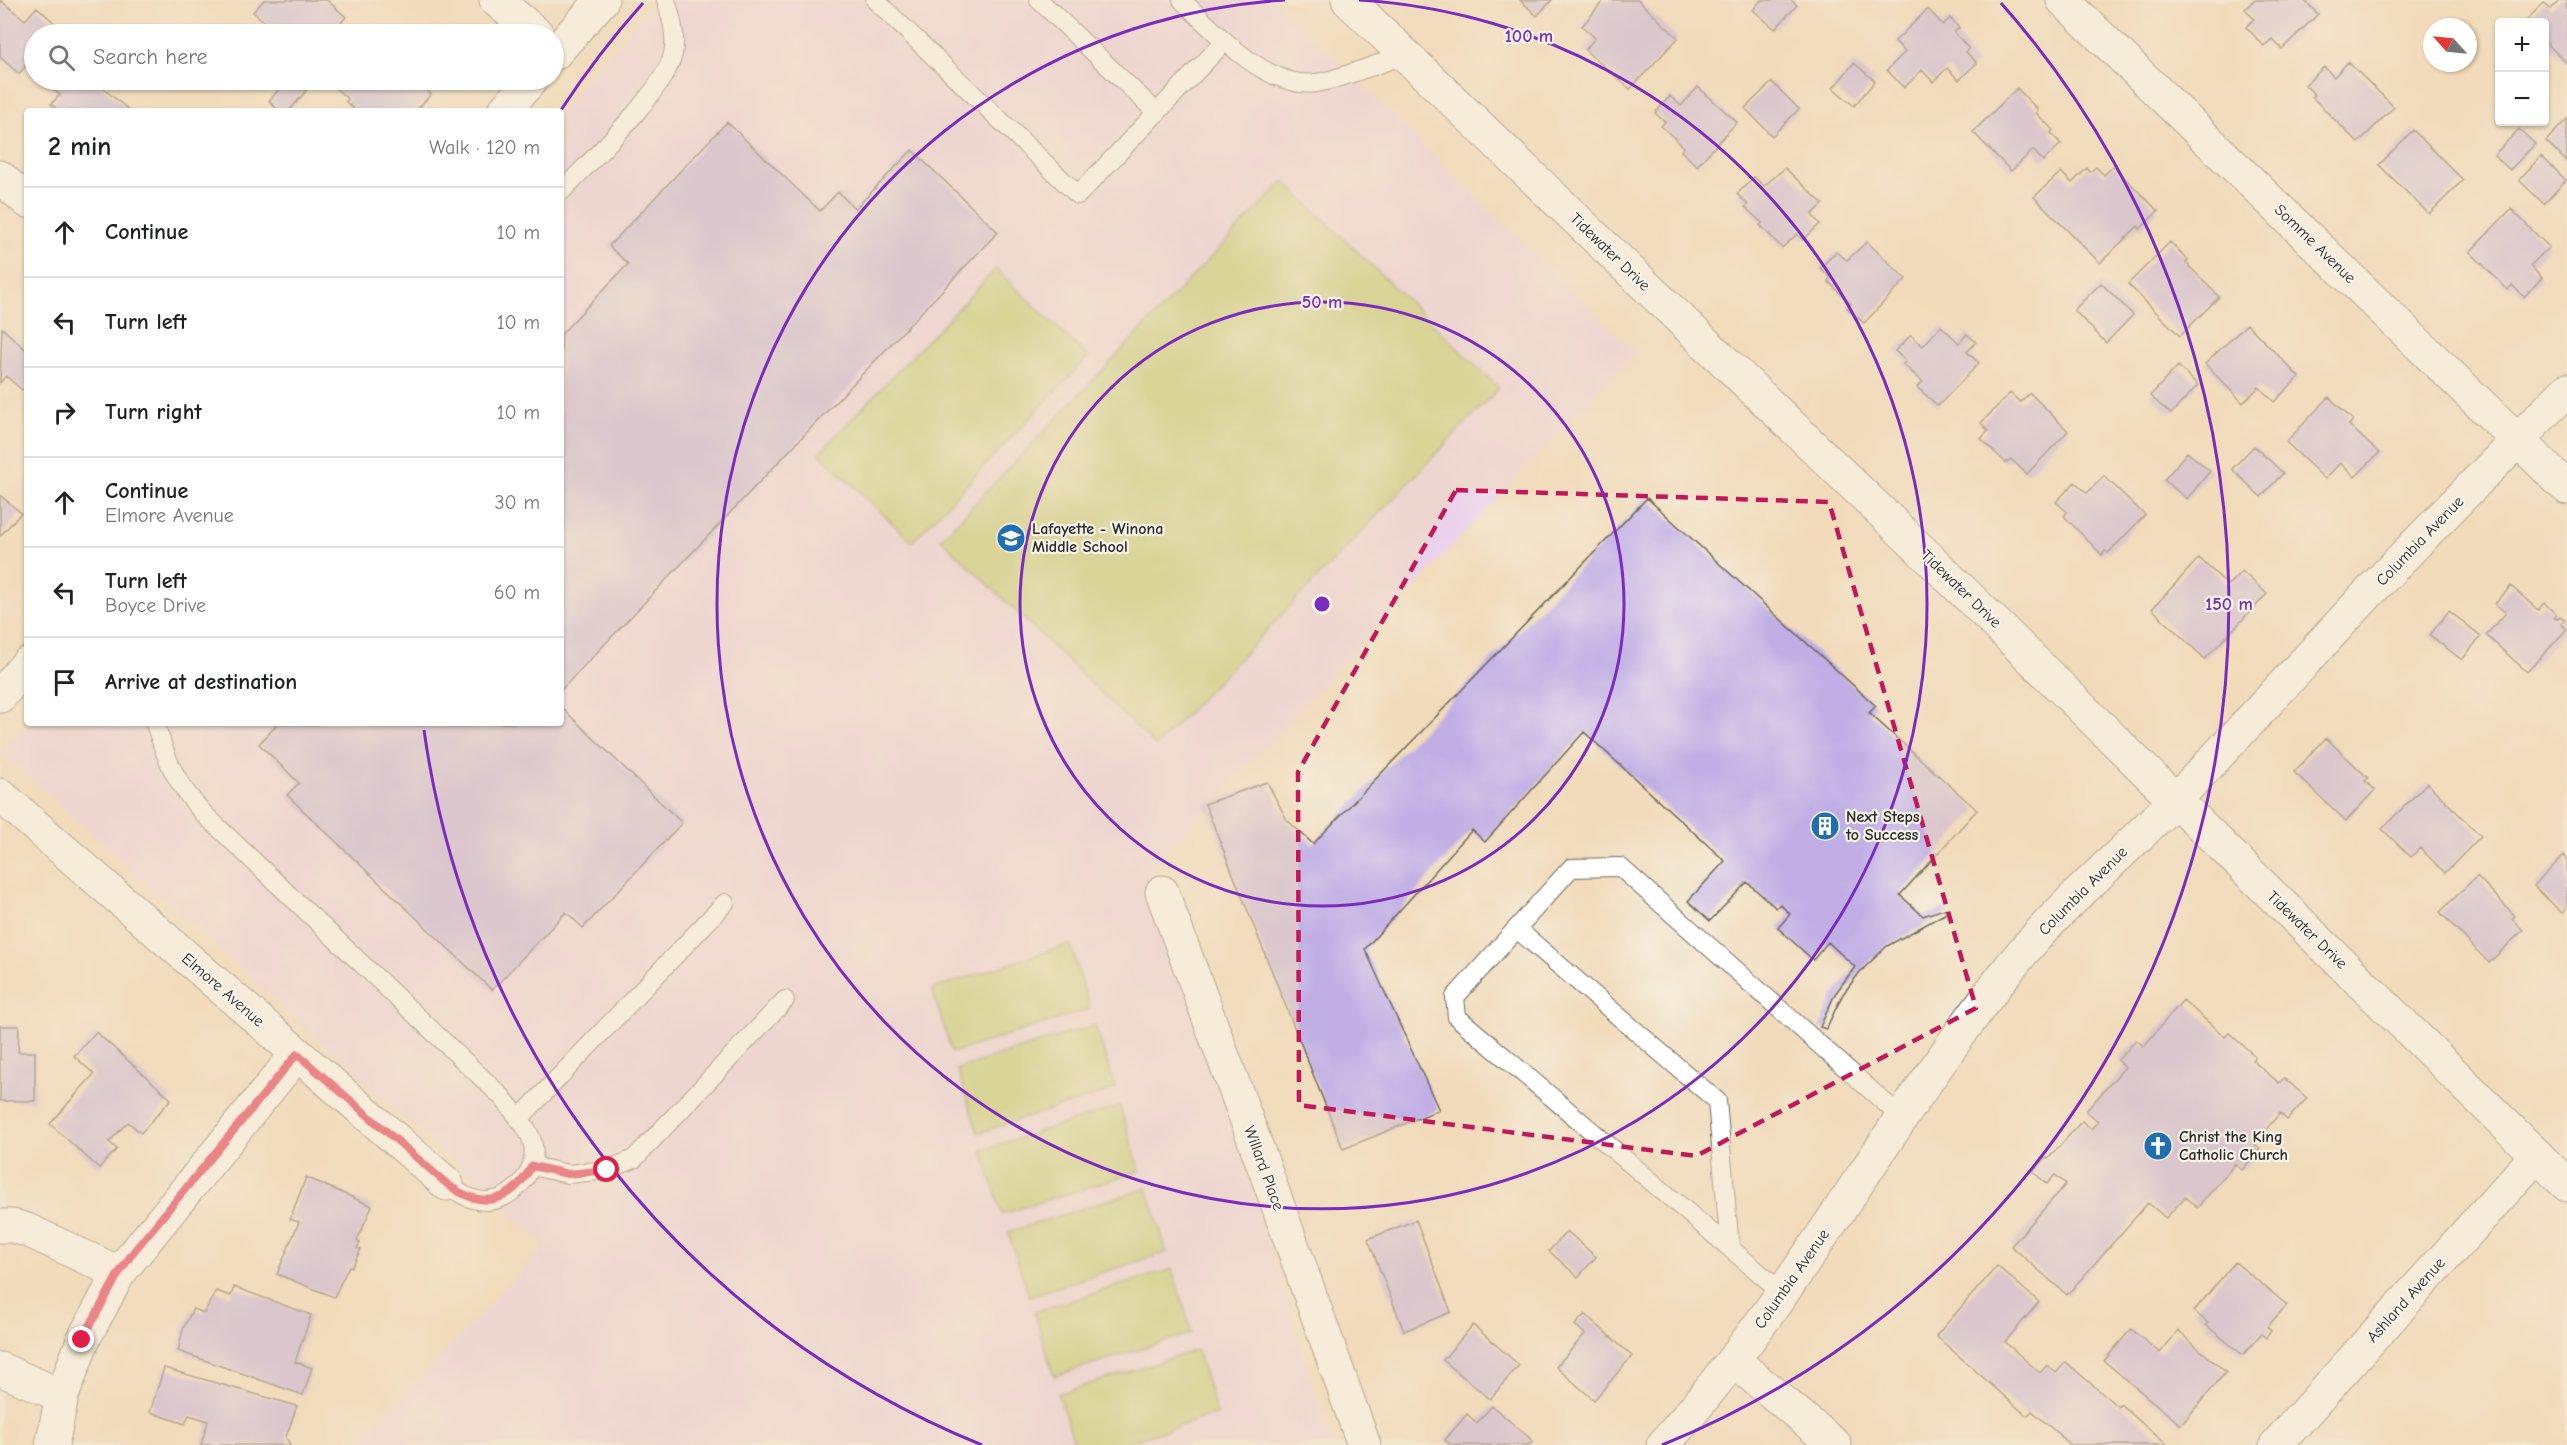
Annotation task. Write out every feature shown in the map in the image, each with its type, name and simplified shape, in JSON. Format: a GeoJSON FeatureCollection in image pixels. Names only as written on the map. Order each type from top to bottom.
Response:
{"type":"FeatureCollection","features":[{"type":"Feature","properties":{"kind":"main road"},"geometry":{"type":"LineString","coordinates":[[496,0],[524,24]]}},
{"type":"Feature","properties":{"kind":"main road"},"geometry":{"type":"LineString","coordinates":[[564,34],[602,0]]}},
{"type":"Feature","properties":{"kind":"main road","name":"Tidewater Drive"},"geometry":{"type":"LineString","coordinates":[[1348,0],[1922,550],[2567,1185]]}},
{"type":"Feature","properties":{"kind":"main road","name":"Somme Avenue"},"geometry":{"type":"LineString","coordinates":[[2063,0],[2567,488]]}},
{"type":"Feature","properties":{"kind":"main road"},"geometry":{"type":"LineString","coordinates":[[507,108],[522,90]]}},
{"type":"Feature","properties":{"kind":"main road"},"geometry":{"type":"LineString","coordinates":[[0,177],[24,198]]}},
{"type":"Feature","properties":{"kind":"main road","name":"Columbia Avenue"},"geometry":{"type":"LineString","coordinates":[[1663,1445],[1734,1360],[1812,1253],[1902,1118],[2001,979],[2054,917],[2175,800],[2384,577],[2567,390]]}},
{"type":"Feature","properties":{"kind":"main road"},"geometry":{"type":"LineString","coordinates":[[0,696],[24,668]]}},
{"type":"Feature","properties":{"kind":"main road","name":"Elmore Avenue"},"geometry":{"type":"LineString","coordinates":[[0,795],[447,1184]]}},
{"type":"Feature","properties":{"kind":"main road","name":"Willard Place"},"geometry":{"type":"LineString","coordinates":[[1162,892],[1364,1445]]}},
{"type":"Feature","properties":{"kind":"main road"},"geometry":{"type":"LineString","coordinates":[[52,1445],[62,1396],[82,1340],[119,1273],[297,1054]]}},
{"type":"Feature","properties":{"kind":"main road","name":"Ashland Avenue"},"geometry":{"type":"LineString","coordinates":[[2276,1445],[2537,1155]]}},
{"type":"Feature","properties":{"kind":"main road"},"geometry":{"type":"LineString","coordinates":[[0,1226],[27,1230],[119,1273]]}},
{"type":"Feature","properties":{"kind":"main road"},"geometry":{"type":"LineString","coordinates":[[1734,1360],[1835,1445]]}},
{"type":"Feature","properties":{"kind":"main road"},"geometry":{"type":"LineString","coordinates":[[0,1369],[62,1396]]}},
{"type":"Feature","properties":{"kind":"lane"},"geometry":{"type":"LineString","coordinates":[[564,189],[662,81],[673,54],[674,25],[666,0]]}},
{"type":"Feature","properties":{"kind":"lane"},"geometry":{"type":"LineString","coordinates":[[875,0],[1078,195],[1224,42]]}},
{"type":"Feature","properties":{"kind":"lane"},"geometry":{"type":"LineString","coordinates":[[1039,0],[1156,113]]}},
{"type":"Feature","properties":{"kind":"lane"},"geometry":{"type":"LineString","coordinates":[[1182,0],[1224,42],[1251,63],[1282,78],[1315,83],[1405,55]]}},
{"type":"Feature","properties":{"kind":"lane"},"geometry":{"type":"LineString","coordinates":[[156,726],[167,761],[188,796],[205,815],[503,1098],[519,1119],[533,1144],[532,1166],[523,1182],[507,1196],[485,1201],[464,1197],[447,1184]]}},
{"type":"Feature","properties":{"kind":"lane"},"geometry":{"type":"LineString","coordinates":[[1783,1293],[1457,1017],[1455,997],[1571,868],[1620,867],[1902,1118]]}},
{"type":"Feature","properties":{"kind":"lane"},"geometry":{"type":"LineString","coordinates":[[519,1119],[725,903]]}},
{"type":"Feature","properties":{"kind":"lane"},"geometry":{"type":"LineString","coordinates":[[1517,928],[1717,1101],[1730,1248]]}},
{"type":"Feature","properties":{"kind":"lane"},"geometry":{"type":"LineString","coordinates":[[532,1166],[568,1174],[607,1170],[634,1159],[785,1000]]}},
{"type":"Feature","properties":{"kind":"highlighted area"},"geometry":{"type":"Polygon","coordinates":[[[1456,490],[1829,502],[1976,1008],[1696,1156],[1299,1105],[1298,772],[1456,490]]]}},
{"type":"Feature","properties":{"kind":"shaded area","name":"Lafayette - Winona Middle School"},"geometry":{"type":"Polygon","coordinates":[[[656,0],[1274,0],[1635,352],[1152,866],[1331,1445],[364,1445],[364,1437],[546,1245],[2,753],[25,726],[564,726],[563,108],[656,0]]]}},
{"type":"Feature","properties":{"kind":"green space"},"geometry":{"type":"Polygon","coordinates":[[[1284,181],[1499,388],[1156,746],[941,539],[1284,181]]]}},
{"type":"Feature","properties":{"kind":"green space"},"geometry":{"type":"Polygon","coordinates":[[[996,269],[1088,357],[912,542],[819,453],[996,269]]]}},
{"type":"Feature","properties":{"kind":"green space"},"geometry":{"type":"Polygon","coordinates":[[[1070,944],[1090,1009],[952,1053],[932,989],[1070,944]]]}},
{"type":"Feature","properties":{"kind":"green space"},"geometry":{"type":"Polygon","coordinates":[[[1095,1025],[1116,1089],[978,1133],[957,1069],[1095,1025]]]}},
{"type":"Feature","properties":{"kind":"green space"},"geometry":{"type":"Polygon","coordinates":[[[1120,1106],[1140,1171],[1002,1214],[982,1150],[1120,1106]]]}},
{"type":"Feature","properties":{"kind":"green space"},"geometry":{"type":"Polygon","coordinates":[[[1147,1188],[1167,1252],[1029,1296],[1008,1232],[1147,1188]]]}},
{"type":"Feature","properties":{"kind":"green space"},"geometry":{"type":"Polygon","coordinates":[[[1172,1269],[1192,1333],[1054,1376],[1034,1312],[1172,1269]]]}},
{"type":"Feature","properties":{"kind":"green space"},"geometry":{"type":"Polygon","coordinates":[[[1197,1350],[1217,1414],[1120,1445],[1075,1445],[1058,1394],[1197,1350]]]}},
{"type":"Feature","properties":{"kind":"building"},"geometry":{"type":"Polygon","coordinates":[[[0,0],[25,20],[37,7],[56,24],[24,24],[24,68],[19,74],[0,57],[0,0]]]}},
{"type":"Feature","properties":{"kind":"building"},"geometry":{"type":"Polygon","coordinates":[[[264,0],[327,0],[346,17],[340,24],[267,24],[253,12],[264,0]]]}},
{"type":"Feature","properties":{"kind":"building"},"geometry":{"type":"Polygon","coordinates":[[[1520,0],[1552,0],[1537,16],[1520,0]]]}},
{"type":"Feature","properties":{"kind":"building"},"geometry":{"type":"Polygon","coordinates":[[[1604,0],[1638,0],[1678,38],[1630,89],[1585,50],[1595,38],[1582,26],[1604,0]]]}},
{"type":"Feature","properties":{"kind":"building"},"geometry":{"type":"Polygon","coordinates":[[[1761,0],[1791,0],[1797,5],[1775,29],[1753,10],[1761,0]]]}},
{"type":"Feature","properties":{"kind":"building"},"geometry":{"type":"Polygon","coordinates":[[[2254,0],[2304,0],[2318,14],[2282,49],[2272,39],[2264,46],[2246,27],[2254,19],[2245,9],[2254,0]]]}},
{"type":"Feature","properties":{"kind":"building"},"geometry":{"type":"Polygon","coordinates":[[[2560,0],[2567,0],[2567,63],[2549,46],[2549,18],[2529,18],[2544,2],[2551,9],[2560,0]]]}},
{"type":"Feature","properties":{"kind":"building"},"geometry":{"type":"Polygon","coordinates":[[[1928,9],[1943,25],[1950,18],[1959,28],[1954,32],[1969,49],[1966,52],[1977,63],[1959,80],[1947,68],[1933,82],[1922,70],[1904,88],[1887,70],[1905,52],[1895,41],[1928,9]]]}},
{"type":"Feature","properties":{"kind":"building"},"geometry":{"type":"Polygon","coordinates":[[[2348,62],[2394,107],[2358,143],[2312,97],[2315,95],[2305,85],[2324,67],[2334,77],[2348,62]]]}},
{"type":"Feature","properties":{"kind":"building"},"geometry":{"type":"Polygon","coordinates":[[[1854,63],[1875,81],[1854,106],[1833,88],[1854,63]]]}},
{"type":"Feature","properties":{"kind":"building"},"geometry":{"type":"Polygon","coordinates":[[[1772,82],[1799,109],[1772,136],[1745,108],[1772,82]]]}},
{"type":"Feature","properties":{"kind":"building"},"geometry":{"type":"Polygon","coordinates":[[[1698,87],[1737,122],[1697,166],[1681,151],[1684,147],[1661,126],[1665,122],[1655,113],[1670,96],[1681,106],[1698,87]]]}},
{"type":"Feature","properties":{"kind":"building"},"geometry":{"type":"Polygon","coordinates":[[[2017,88],[2038,110],[2036,113],[2053,130],[2051,133],[2061,144],[2043,161],[2033,150],[2011,171],[1973,132],[2017,88]]]}},
{"type":"Feature","properties":{"kind":"building"},"geometry":{"type":"Polygon","coordinates":[[[54,90],[105,90],[127,108],[56,108],[51,104],[60,95],[54,90]]]}},
{"type":"Feature","properties":{"kind":"building"},"geometry":{"type":"Polygon","coordinates":[[[278,90],[306,91],[292,108],[276,108],[269,101],[278,90]]]}},
{"type":"Feature","properties":{"kind":"building"},"geometry":{"type":"Polygon","coordinates":[[[337,90],[426,90],[431,94],[419,108],[353,108],[346,102],[348,99],[337,90]]]}},
{"type":"Feature","properties":{"kind":"building"},"geometry":{"type":"Polygon","coordinates":[[[2567,119],[2567,162],[2546,141],[2567,119]]]}},
{"type":"Feature","properties":{"kind":"building"},"geometry":{"type":"Polygon","coordinates":[[[727,122],[820,211],[838,192],[855,209],[912,150],[998,232],[564,687],[564,331],[628,264],[609,246],[727,122]]]}},
{"type":"Feature","properties":{"kind":"building"},"geometry":{"type":"Polygon","coordinates":[[[2519,129],[2535,144],[2510,170],[2494,155],[2519,129]]]}},
{"type":"Feature","properties":{"kind":"building"},"geometry":{"type":"Polygon","coordinates":[[[2413,130],[2463,180],[2429,214],[2379,165],[2413,130]]]}},
{"type":"Feature","properties":{"kind":"building"},"geometry":{"type":"Polygon","coordinates":[[[2541,156],[2566,180],[2544,204],[2519,180],[2541,156]]]}},
{"type":"Feature","properties":{"kind":"building"},"geometry":{"type":"Polygon","coordinates":[[[2113,166],[2158,211],[2140,229],[2138,226],[2100,263],[2034,197],[2061,172],[2072,183],[2087,168],[2090,172],[2096,167],[2104,175],[2113,166]]]}},
{"type":"Feature","properties":{"kind":"building"},"geometry":{"type":"Polygon","coordinates":[[[1785,168],[1823,204],[1812,215],[1820,224],[1803,240],[1797,234],[1782,248],[1760,225],[1762,223],[1745,207],[1748,205],[1737,194],[1754,177],[1764,186],[1785,168]]]}},
{"type":"Feature","properties":{"kind":"building"},"geometry":{"type":"Polygon","coordinates":[[[2511,209],[2549,247],[2530,266],[2542,278],[2524,297],[2512,285],[2508,290],[2470,252],[2511,209]]]}},
{"type":"Feature","properties":{"kind":"building"},"geometry":{"type":"Polygon","coordinates":[[[1867,242],[1906,279],[1864,323],[1847,308],[1851,304],[1828,281],[1831,278],[1820,268],[1836,252],[1847,260],[1867,242]]]}},
{"type":"Feature","properties":{"kind":"building"},"geometry":{"type":"Polygon","coordinates":[[[2170,242],[2188,260],[2186,263],[2219,297],[2180,336],[2128,284],[2170,242]]]}},
{"type":"Feature","properties":{"kind":"building"},"geometry":{"type":"Polygon","coordinates":[[[2101,283],[2133,315],[2106,343],[2074,310],[2101,283]]]}},
{"type":"Feature","properties":{"kind":"building"},"geometry":{"type":"Polygon","coordinates":[[[2247,324],[2299,377],[2274,402],[2259,387],[2243,403],[2205,364],[2247,324]]]}},
{"type":"Feature","properties":{"kind":"building"},"geometry":{"type":"Polygon","coordinates":[[[1941,326],[1959,343],[1967,334],[1976,342],[1967,352],[1979,363],[1938,406],[1917,387],[1923,382],[1903,364],[1906,361],[1895,351],[1911,335],[1923,346],[1941,326]]]}},
{"type":"Feature","properties":{"kind":"building"},"geometry":{"type":"Polygon","coordinates":[[[2,328],[24,348],[24,388],[22,390],[6,376],[0,383],[2,328]]]}},
{"type":"Feature","properties":{"kind":"building"},"geometry":{"type":"Polygon","coordinates":[[[2178,366],[2198,385],[2171,414],[2150,396],[2178,366]]]}},
{"type":"Feature","properties":{"kind":"building"},"geometry":{"type":"Polygon","coordinates":[[[2010,393],[2020,402],[2030,393],[2068,431],[2027,474],[2011,459],[2006,463],[1981,439],[1988,431],[1981,423],[2010,393]]]}},
{"type":"Feature","properties":{"kind":"building"},"geometry":{"type":"Polygon","coordinates":[[[2329,397],[2353,420],[2349,425],[2379,453],[2355,477],[2340,463],[2325,479],[2286,442],[2329,397]]]}},
{"type":"Feature","properties":{"kind":"building"},"geometry":{"type":"Polygon","coordinates":[[[2254,446],[2283,473],[2261,497],[2232,469],[2254,446]]]}},
{"type":"Feature","properties":{"kind":"building"},"geometry":{"type":"Polygon","coordinates":[[[2187,452],[2210,471],[2187,499],[2164,480],[2187,452]]]}},
{"type":"Feature","properties":{"kind":"building"},"geometry":{"type":"Polygon","coordinates":[[[2104,476],[2145,515],[2108,553],[2105,551],[2102,555],[2064,516],[2067,512],[2056,502],[2075,482],[2087,493],[2104,476]]]}},
{"type":"Feature","properties":{"kind":"building"},"geometry":{"type":"Polygon","coordinates":[[[0,495],[21,513],[0,536],[0,495]]]}},
{"type":"Feature","properties":{"kind":"building","name":"Next Steps to Success"},"geometry":{"type":"Polygon","coordinates":[[[1647,498],[1876,706],[1869,713],[1977,810],[1900,895],[1923,916],[1947,908],[1950,911],[1887,946],[1860,972],[1843,994],[1826,1029],[1820,1027],[1835,994],[1855,967],[1828,942],[1813,960],[1778,928],[1790,914],[1780,904],[1776,908],[1747,882],[1710,921],[1688,901],[1725,861],[1584,732],[1485,842],[1472,830],[1365,949],[1439,1110],[1343,1149],[1205,804],[1267,782],[1287,820],[1313,844],[1647,498]]]}},
{"type":"Feature","properties":{"kind":"building"},"geometry":{"type":"Polygon","coordinates":[[[2199,558],[2228,585],[2242,571],[2267,594],[2205,659],[2152,609],[2199,558]]]}},
{"type":"Feature","properties":{"kind":"building"},"geometry":{"type":"Polygon","coordinates":[[[2511,586],[2538,610],[2544,603],[2557,615],[2554,618],[2557,619],[2560,616],[2565,620],[2561,624],[2567,629],[2527,672],[2486,635],[2506,613],[2495,604],[2511,586]]]}},
{"type":"Feature","properties":{"kind":"building"},"geometry":{"type":"Polygon","coordinates":[[[2449,611],[2481,636],[2462,660],[2430,635],[2449,611]]]}},
{"type":"Feature","properties":{"kind":"building"},"geometry":{"type":"Polygon","coordinates":[[[564,710],[682,823],[583,928],[566,912],[492,990],[287,795],[299,783],[259,744],[276,726],[564,726],[564,710]]]}},
{"type":"Feature","properties":{"kind":"building"},"geometry":{"type":"Polygon","coordinates":[[[2326,738],[2368,778],[2365,781],[2375,790],[2346,821],[2294,772],[2326,738]]]}},
{"type":"Feature","properties":{"kind":"building"},"geometry":{"type":"Polygon","coordinates":[[[2427,783],[2481,836],[2445,873],[2420,848],[2411,857],[2382,829],[2427,783]]]}},
{"type":"Feature","properties":{"kind":"building"},"geometry":{"type":"Polygon","coordinates":[[[2564,855],[2567,859],[2567,908],[2562,913],[2534,886],[2564,855]]]}},
{"type":"Feature","properties":{"kind":"building"},"geometry":{"type":"Polygon","coordinates":[[[2477,876],[2515,916],[2512,919],[2523,930],[2489,963],[2440,912],[2477,876]]]}},
{"type":"Feature","properties":{"kind":"building","name":"Christ the King Catholic Church"},"geometry":{"type":"Polygon","coordinates":[[[2183,1000],[2225,1037],[2229,1033],[2255,1056],[2252,1060],[2279,1083],[2284,1078],[2307,1098],[2287,1120],[2280,1113],[2254,1143],[2260,1149],[2242,1170],[2235,1164],[2197,1208],[2185,1197],[2166,1218],[2148,1203],[2067,1295],[2011,1246],[2066,1184],[2055,1175],[2047,1184],[2033,1172],[2046,1158],[2048,1159],[2082,1121],[2091,1129],[2098,1121],[2086,1111],[2125,1067],[2118,1060],[2136,1040],[2144,1046],[2183,1000]]]}},
{"type":"Feature","properties":{"kind":"building"},"geometry":{"type":"Polygon","coordinates":[[[0,1026],[19,1026],[18,1052],[35,1052],[35,1101],[0,1101],[0,1026]]]}},
{"type":"Feature","properties":{"kind":"building"},"geometry":{"type":"Polygon","coordinates":[[[96,1032],[171,1099],[141,1133],[128,1122],[109,1142],[117,1149],[99,1168],[50,1124],[94,1074],[74,1056],[96,1032]]]}},
{"type":"Feature","properties":{"kind":"building"},"geometry":{"type":"Polygon","coordinates":[[[306,1177],[372,1206],[357,1241],[360,1243],[357,1248],[361,1249],[352,1267],[349,1266],[334,1297],[277,1274],[299,1222],[290,1219],[306,1177]]]}},
{"type":"Feature","properties":{"kind":"building"},"geometry":{"type":"Polygon","coordinates":[[[1416,1220],[1451,1312],[1404,1331],[1368,1239],[1416,1220]]]}},
{"type":"Feature","properties":{"kind":"building"},"geometry":{"type":"Polygon","coordinates":[[[1567,1231],[1596,1257],[1578,1277],[1549,1251],[1567,1231]]]}},
{"type":"Feature","properties":{"kind":"building"},"geometry":{"type":"Polygon","coordinates":[[[2235,1262],[2287,1305],[2267,1327],[2271,1331],[2266,1338],[2261,1334],[2243,1355],[2206,1325],[2208,1323],[2194,1311],[2235,1262]]]}},
{"type":"Feature","properties":{"kind":"building"},"geometry":{"type":"Polygon","coordinates":[[[1997,1266],[2039,1302],[2005,1342],[2040,1373],[2047,1365],[2056,1373],[2066,1362],[2118,1407],[2120,1404],[2167,1445],[2071,1445],[2032,1411],[2027,1416],[1936,1336],[1997,1266]]]}},
{"type":"Feature","properties":{"kind":"building"},"geometry":{"type":"Polygon","coordinates":[[[234,1287],[311,1315],[295,1362],[312,1368],[303,1395],[178,1351],[183,1329],[193,1309],[204,1313],[216,1291],[231,1296],[234,1287]]]}},
{"type":"Feature","properties":{"kind":"building"},"geometry":{"type":"Polygon","coordinates":[[[1585,1314],[1632,1356],[1594,1400],[1556,1367],[1585,1334],[1575,1325],[1585,1314]]]}},
{"type":"Feature","properties":{"kind":"building"},"geometry":{"type":"Polygon","coordinates":[[[1473,1325],[1519,1365],[1490,1399],[1443,1360],[1473,1325]]]}},
{"type":"Feature","properties":{"kind":"building"},"geometry":{"type":"Polygon","coordinates":[[[2131,1329],[2160,1353],[2178,1331],[2226,1372],[2181,1425],[2104,1361],[2131,1329]]]}},
{"type":"Feature","properties":{"kind":"building"},"geometry":{"type":"Polygon","coordinates":[[[164,1368],[297,1406],[286,1437],[290,1445],[201,1445],[208,1421],[189,1415],[185,1424],[150,1412],[164,1368]]]}},
{"type":"Feature","properties":{"kind":"building"},"geometry":{"type":"Polygon","coordinates":[[[1492,1406],[1533,1441],[1529,1445],[1451,1445],[1445,1440],[1467,1414],[1477,1423],[1492,1406]]]}},
{"type":"Feature","properties":{"kind":"place","name":"Lafayette - Winona Middle School"},"geometry":{"type":"Point","coordinates":[1011,538]}},
{"type":"Feature","properties":{"kind":"place","name":"Next Steps to Success"},"geometry":{"type":"Point","coordinates":[1825,826]}},
{"type":"Feature","properties":{"kind":"place","name":"Christ the King Catholic Church"},"geometry":{"type":"Point","coordinates":[2158,1146]}},
{"type":"Feature","properties":{"kind":"route"},"geometry":{"type":"LineString","coordinates":[[82,1340],[119,1273],[134,1251],[297,1054],[464,1197],[485,1201],[507,1196],[523,1182],[532,1166],[568,1174],[607,1170]]}}]}
